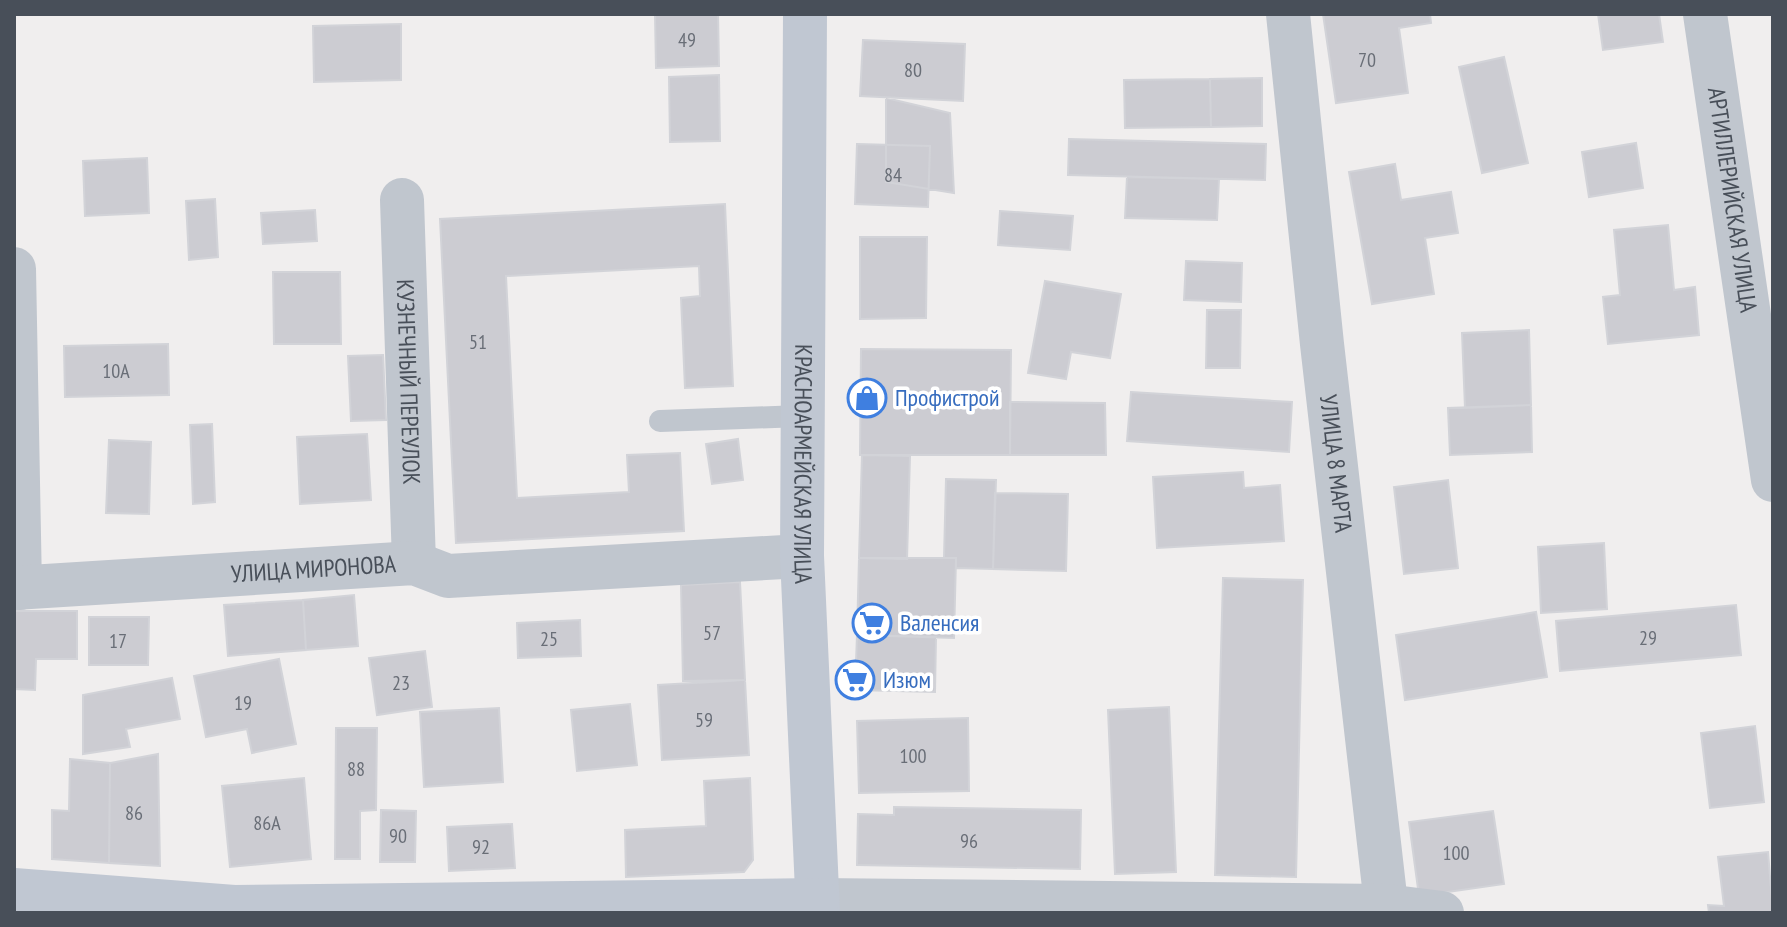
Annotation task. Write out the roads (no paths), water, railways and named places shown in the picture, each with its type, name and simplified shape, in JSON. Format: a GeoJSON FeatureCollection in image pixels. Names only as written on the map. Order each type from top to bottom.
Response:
{"type":"FeatureCollection","features":[{"type":"Feature","properties":{"kind":"main road","name":"КРАСНОАРМЕЙСКАЯ УЛИЦА"},"geometry":{"type":"LineString","coordinates":[[805,14],[802,556],[818,907]]}},
{"type":"Feature","properties":{"kind":"main road"},"geometry":{"type":"LineString","coordinates":[[14,890],[234,910],[818,907]]}},
{"type":"Feature","properties":{"kind":"street","name":"УЛИЦА 8 МАРТА"},"geometry":{"type":"LineString","coordinates":[[1288,14],[1322,344],[1387,910]]}},
{"type":"Feature","properties":{"kind":"street","name":"АРТИЛЛЕРИЙСКАЯ УЛИЦА"},"geometry":{"type":"LineString","coordinates":[[1705,14],[1773,480]]}},
{"type":"Feature","properties":{"kind":"street","name":"КУЗНЕЧНЫЙ ПЕРЕУЛОК"},"geometry":{"type":"LineString","coordinates":[[402,200],[414,563]]}},
{"type":"Feature","properties":{"kind":"street"},"geometry":{"type":"LineString","coordinates":[[14,269],[17,588]]}},
{"type":"Feature","properties":{"kind":"street","name":"УЛИЦА МИРОНОВА"},"geometry":{"type":"LineString","coordinates":[[17,588],[414,563],[448,576],[802,556]]}},
{"type":"Feature","properties":{"kind":"street"},"geometry":{"type":"LineString","coordinates":[[818,907],[1387,910],[1442,913]]}},
{"type":"Feature","properties":{"kind":"lane"},"geometry":{"type":"LineString","coordinates":[[660,421],[801,416]]}},
{"type":"Feature","properties":{"kind":"place","name":"Профистрой"},"geometry":{"type":"Point","coordinates":[867,398]}},
{"type":"Feature","properties":{"kind":"place","name":"Валенсия"},"geometry":{"type":"Point","coordinates":[872,623]}},
{"type":"Feature","properties":{"kind":"place","name":"Изюм"},"geometry":{"type":"Point","coordinates":[855,680]}}]}
